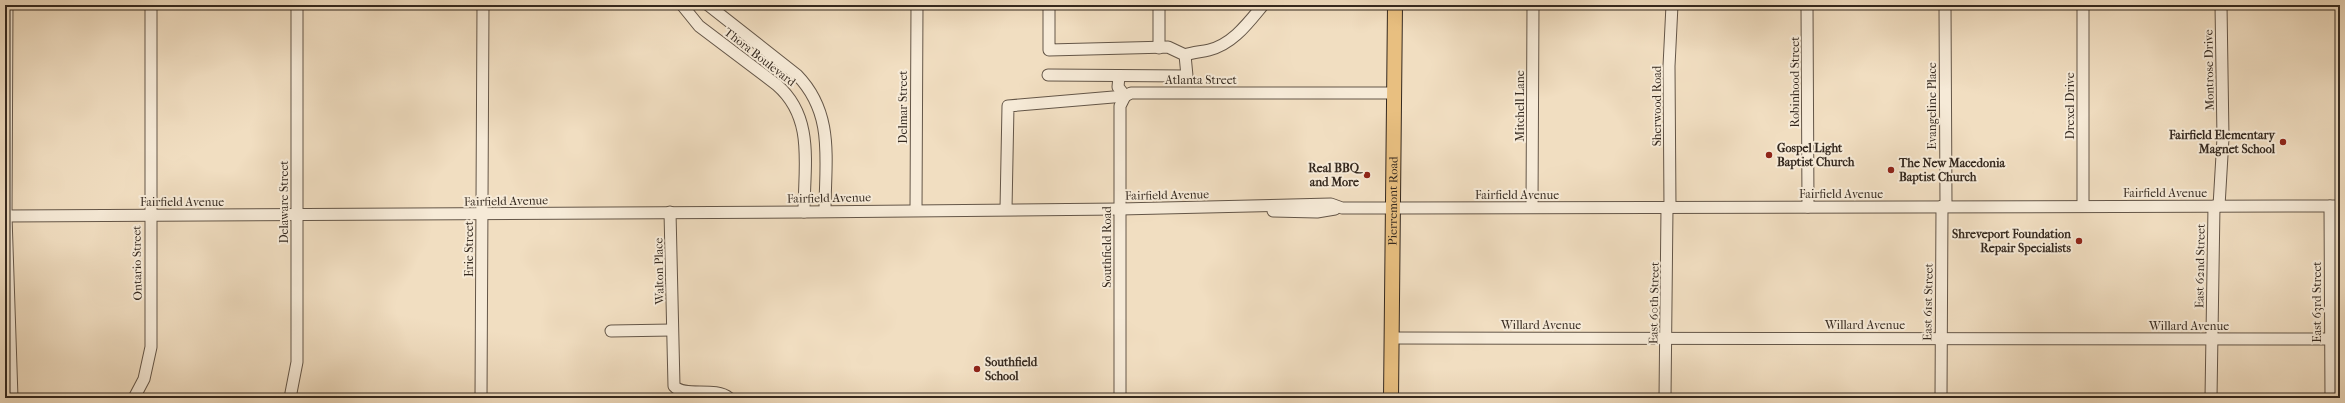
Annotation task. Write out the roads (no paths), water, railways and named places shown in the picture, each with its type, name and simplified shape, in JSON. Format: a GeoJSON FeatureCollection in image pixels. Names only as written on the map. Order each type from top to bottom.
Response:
{"type":"FeatureCollection","features":[{"type":"Feature","properties":{"kind":"main road","name":"Pierremont Road"},"geometry":{"type":"LineString","coordinates":[[1391,398],[1395,5]]}},
{"type":"Feature","properties":{"kind":"street"},"geometry":{"type":"LineString","coordinates":[[7,5],[5,216],[8,368],[12,398]]}},
{"type":"Feature","properties":{"kind":"street","name":"Ontario Street"},"geometry":{"type":"LineString","coordinates":[[134,398],[144,379],[151,347],[149,215],[151,5]]}},
{"type":"Feature","properties":{"kind":"street","name":"Delaware Street"},"geometry":{"type":"LineString","coordinates":[[290,398],[297,362],[297,5]]}},
{"type":"Feature","properties":{"kind":"street","name":"Erie Street"},"geometry":{"type":"LineString","coordinates":[[481,398],[483,5]]}},
{"type":"Feature","properties":{"kind":"street","name":"Thora Boulevard"},"geometry":{"type":"LineString","coordinates":[[682,5],[700,26],[777,85],[788,95],[796,106],[802,120],[804,137],[804,212]]}},
{"type":"Feature","properties":{"kind":"street","name":"Thora Boulevard"},"geometry":{"type":"LineString","coordinates":[[708,5],[797,75],[817,100],[825,130],[825,211]]}},
{"type":"Feature","properties":{"kind":"street","name":"Delmar Street"},"geometry":{"type":"LineString","coordinates":[[916,210],[917,5]]}},
{"type":"Feature","properties":{"kind":"street"},"geometry":{"type":"LineString","coordinates":[[1049,5],[1049,50],[1168,47],[1185,55],[1210,50],[1230,40],[1247,26],[1263,5]]}},
{"type":"Feature","properties":{"kind":"street"},"geometry":{"type":"LineString","coordinates":[[1158,48],[1159,5]]}},
{"type":"Feature","properties":{"kind":"street","name":"Mitchell Lane"},"geometry":{"type":"LineString","coordinates":[[1532,207],[1533,5]]}},
{"type":"Feature","properties":{"kind":"street","name":"Sherwood Road"},"geometry":{"type":"LineString","coordinates":[[1668,208],[1669,66],[1672,5]]}},
{"type":"Feature","properties":{"kind":"street","name":"Robinhood Street"},"geometry":{"type":"LineString","coordinates":[[1807,5],[1808,207]]}},
{"type":"Feature","properties":{"kind":"street","name":"Evangeline Place"},"geometry":{"type":"LineString","coordinates":[[1944,206],[1945,5]]}},
{"type":"Feature","properties":{"kind":"street","name":"Drexel Drive"},"geometry":{"type":"LineString","coordinates":[[2083,5],[2083,206]]}},
{"type":"Feature","properties":{"kind":"street","name":"Montrose Drive"},"geometry":{"type":"LineString","coordinates":[[2217,206],[2223,153],[2221,5]]}},
{"type":"Feature","properties":{"kind":"street"},"geometry":{"type":"LineString","coordinates":[[1048,75],[1187,76],[1185,55]]}},
{"type":"Feature","properties":{"kind":"street"},"geometry":{"type":"LineString","coordinates":[[1119,76],[1118,87],[1125,96]]}},
{"type":"Feature","properties":{"kind":"street","name":"Atlanta Street"},"geometry":{"type":"LineString","coordinates":[[1006,209],[1008,106],[1125,96],[1131,93],[1395,93]]}},
{"type":"Feature","properties":{"kind":"street","name":"Southfield Road"},"geometry":{"type":"LineString","coordinates":[[1120,398],[1120,106],[1125,96]]}},
{"type":"Feature","properties":{"kind":"street","name":"East 61st Street"},"geometry":{"type":"LineString","coordinates":[[1941,398],[1944,206]]}},
{"type":"Feature","properties":{"kind":"street","name":"East 62nd Street"},"geometry":{"type":"LineString","coordinates":[[2211,398],[2217,206]]}},
{"type":"Feature","properties":{"kind":"street","name":"Fairfield Avenue"},"geometry":{"type":"LineString","coordinates":[[5,216],[804,212],[1232,207],[1246,211],[1317,212],[1342,208],[2335,206]]}},
{"type":"Feature","properties":{"kind":"street","name":"East 63rd Street"},"geometry":{"type":"LineString","coordinates":[[2331,398],[2335,339],[2335,206]]}},
{"type":"Feature","properties":{"kind":"street","name":"East 60th Street"},"geometry":{"type":"LineString","coordinates":[[1666,398],[1668,208]]}},
{"type":"Feature","properties":{"kind":"street","name":"Walton Place"},"geometry":{"type":"LineString","coordinates":[[670,212],[672,381],[675,388],[715,392],[728,397]]}},
{"type":"Feature","properties":{"kind":"street"},"geometry":{"type":"LineString","coordinates":[[611,331],[672,330]]}},
{"type":"Feature","properties":{"kind":"street","name":"Willard Avenue"},"geometry":{"type":"LineString","coordinates":[[1391,338],[2335,339]]}},
{"type":"Feature","properties":{"kind":"place","name":"Fairfield Elementary Magnet School"},"geometry":{"type":"Point","coordinates":[2283,142]}},
{"type":"Feature","properties":{"kind":"place","name":"Gospel Light Baptist Church"},"geometry":{"type":"Point","coordinates":[1769,155]}},
{"type":"Feature","properties":{"kind":"place","name":"The New Macedonia Baptist Church"},"geometry":{"type":"Point","coordinates":[1891,170]}},
{"type":"Feature","properties":{"kind":"place","name":"Real BBQ and More"},"geometry":{"type":"Point","coordinates":[1367,175]}},
{"type":"Feature","properties":{"kind":"place","name":"Shreveport Foundation Repair Specialists"},"geometry":{"type":"Point","coordinates":[2079,241]}},
{"type":"Feature","properties":{"kind":"place","name":"Southfield School"},"geometry":{"type":"Point","coordinates":[977,369]}}]}
